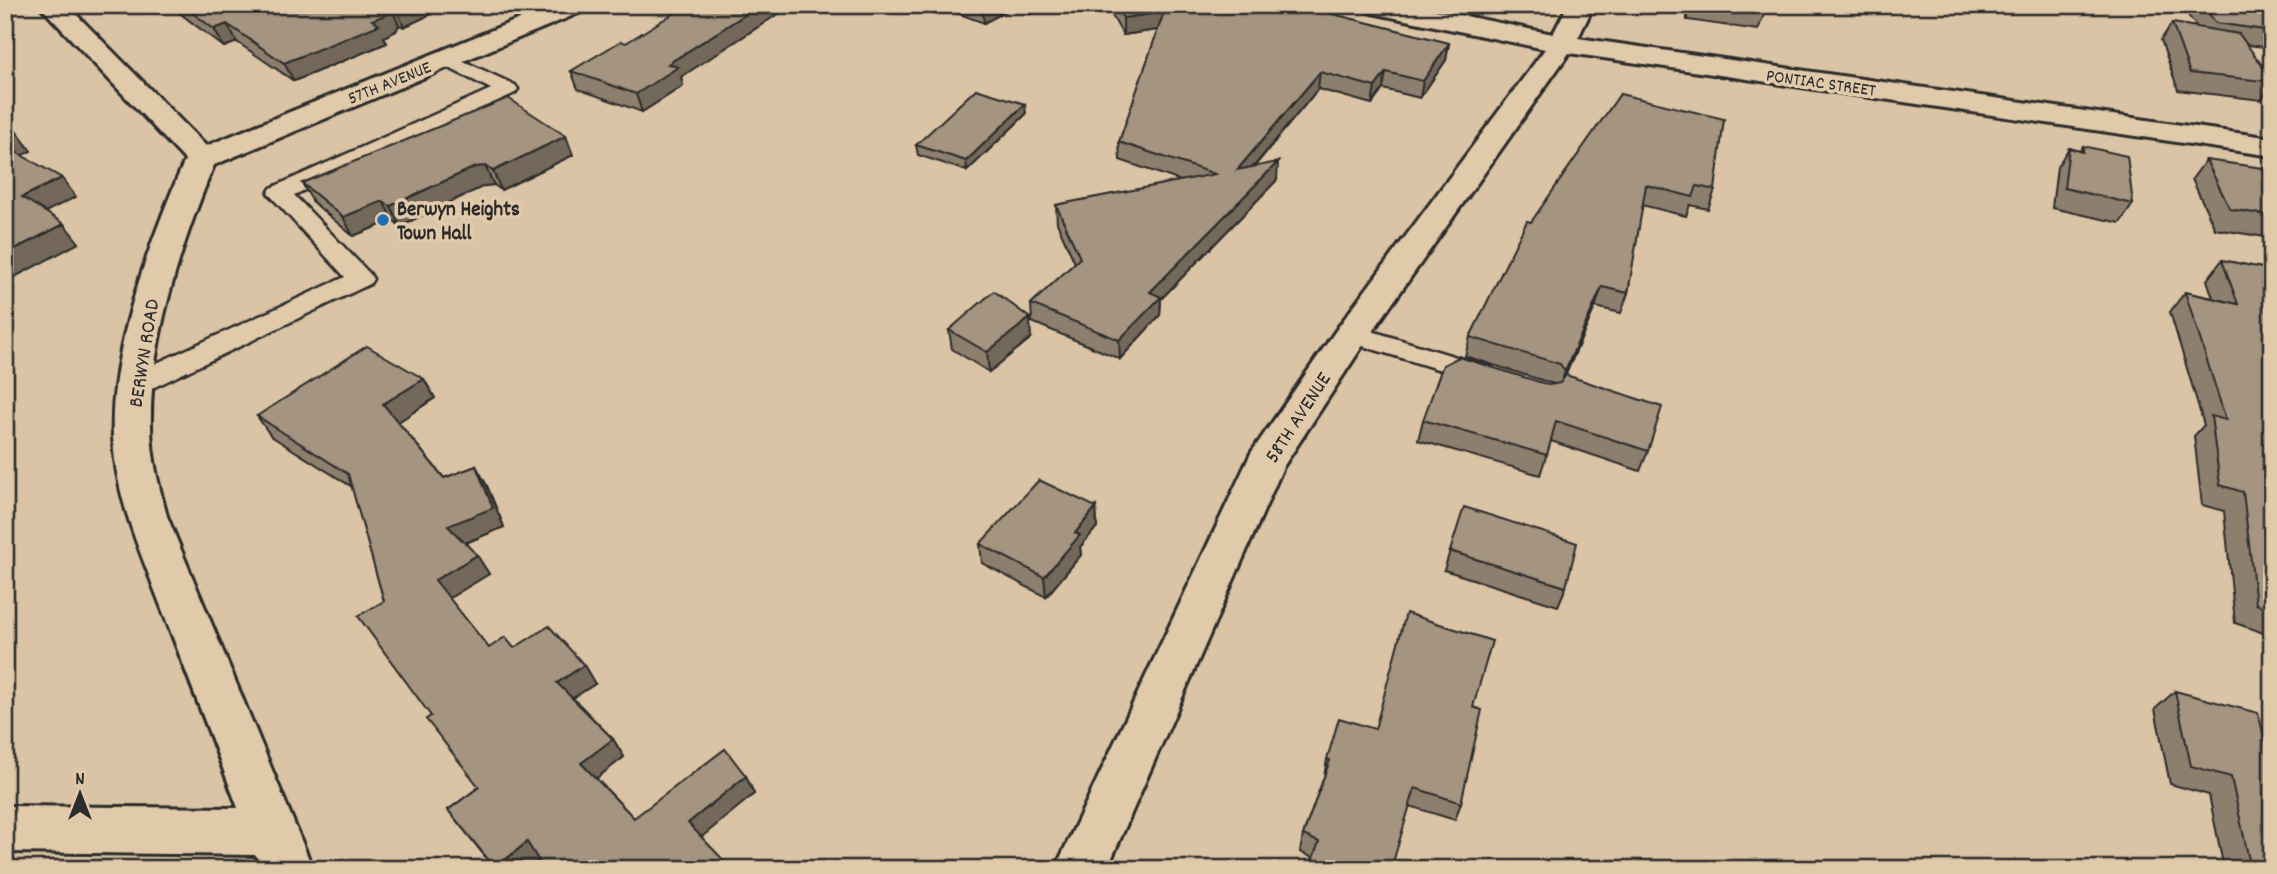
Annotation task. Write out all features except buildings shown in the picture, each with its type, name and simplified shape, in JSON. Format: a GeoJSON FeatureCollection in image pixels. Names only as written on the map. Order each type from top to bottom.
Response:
{"type":"FeatureCollection","features":[{"type":"Feature","properties":{"kind":"street"},"geometry":{"type":"LineString","coordinates":[[52,5],[201,159]]}},
{"type":"Feature","properties":{"kind":"street","name":"57TH AVENUE"},"geometry":{"type":"LineString","coordinates":[[201,159],[577,5]]}},
{"type":"Feature","properties":{"kind":"street","name":"PONTIAC STREET"},"geometry":{"type":"LineString","coordinates":[[1372,5],[1562,44],[2272,147]]}},
{"type":"Feature","properties":{"kind":"street","name":"58TH AVENUE"},"geometry":{"type":"LineString","coordinates":[[1081,869],[1265,463],[1352,334],[1562,44],[1581,5]]}},
{"type":"Feature","properties":{"kind":"street","name":"BERWYN ROAD"},"geometry":{"type":"LineString","coordinates":[[201,159],[181,204],[155,282],[134,385],[131,435],[136,475],[148,516],[279,850]]}},
{"type":"Feature","properties":{"kind":"street"},"geometry":{"type":"LineString","coordinates":[[5,829],[279,850]]}},
{"type":"Feature","properties":{"kind":"lane"},"geometry":{"type":"LineString","coordinates":[[134,385],[361,279],[279,193],[508,89],[446,59]]}},
{"type":"Feature","properties":{"kind":"lane"},"geometry":{"type":"LineString","coordinates":[[1352,334],[1504,381]]}},
{"type":"Feature","properties":{"kind":"place","name":"Berwyn Heights Town Hall"},"geometry":{"type":"Point","coordinates":[383,220]}}]}
